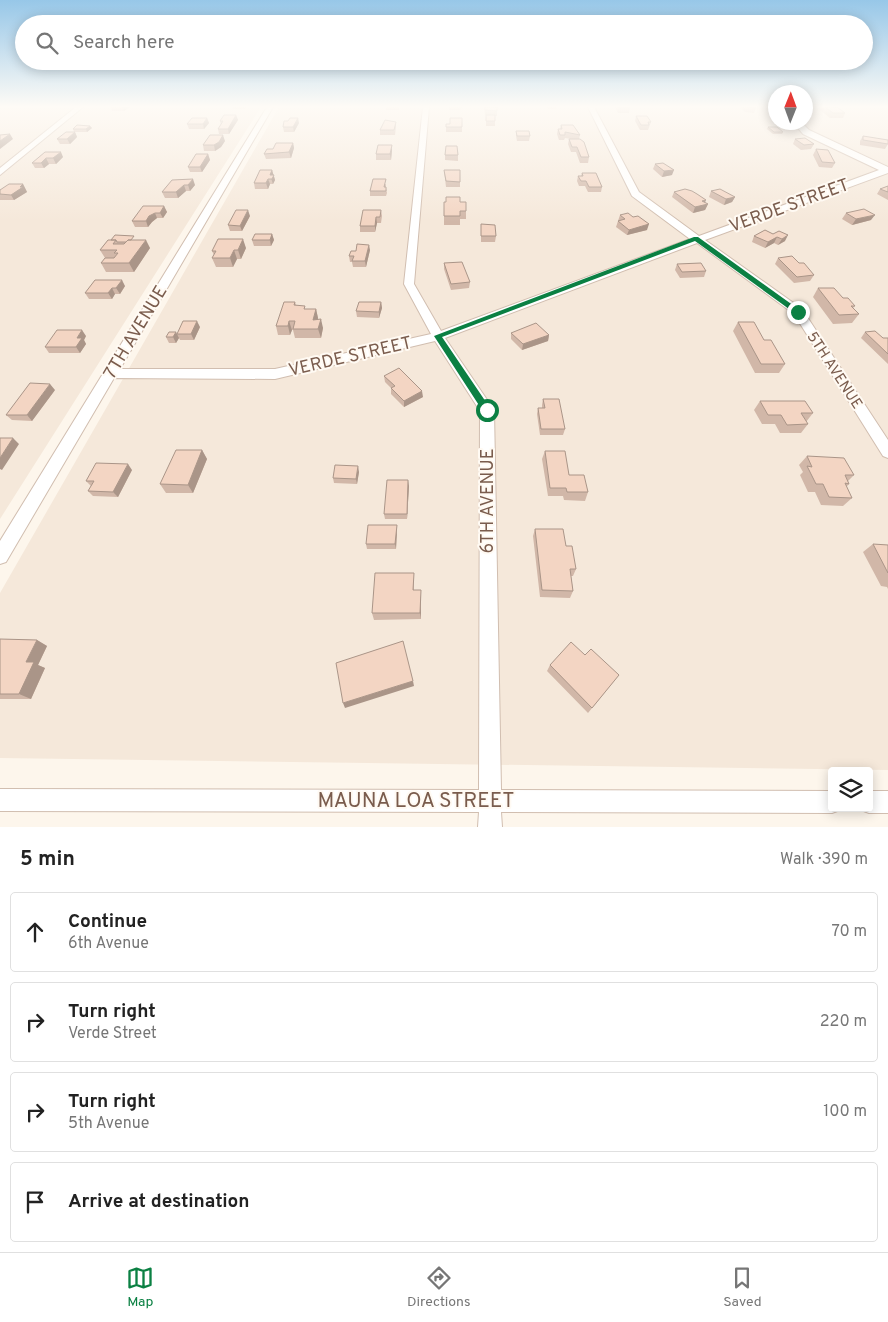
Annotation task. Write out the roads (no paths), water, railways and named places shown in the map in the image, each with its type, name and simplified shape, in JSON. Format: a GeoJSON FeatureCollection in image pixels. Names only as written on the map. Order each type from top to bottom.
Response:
{"type":"FeatureCollection","features":[{"type":"Feature","properties":{"kind":"street"},"geometry":{"type":"LineString","coordinates":[[0,172],[33,146]]}},
{"type":"Feature","properties":{"kind":"street","name":"7TH AVENUE"},"geometry":{"type":"LineString","coordinates":[[0,556],[247,146]]}},
{"type":"Feature","properties":{"kind":"street","name":"6TH AVENUE"},"geometry":{"type":"LineString","coordinates":[[423,146],[410,284],[438,336],[487,410],[490,827]]}},
{"type":"Feature","properties":{"kind":"street","name":"5TH AVENUE"},"geometry":{"type":"LineString","coordinates":[[611,146],[635,194],[798,312],[888,452]]}},
{"type":"Feature","properties":{"kind":"street"},"geometry":{"type":"LineString","coordinates":[[835,146],[887,170]]}},
{"type":"Feature","properties":{"kind":"street","name":"VERDE STREET"},"geometry":{"type":"LineString","coordinates":[[111,373],[275,374],[438,336],[696,238],[887,170]]}},
{"type":"Feature","properties":{"kind":"street","name":"MAUNA LOA STREET"},"geometry":{"type":"LineString","coordinates":[[0,800],[828,802]]}},
{"type":"Feature","properties":{"kind":"street"},"geometry":{"type":"LineString","coordinates":[[873,802],[888,802]]}}]}
